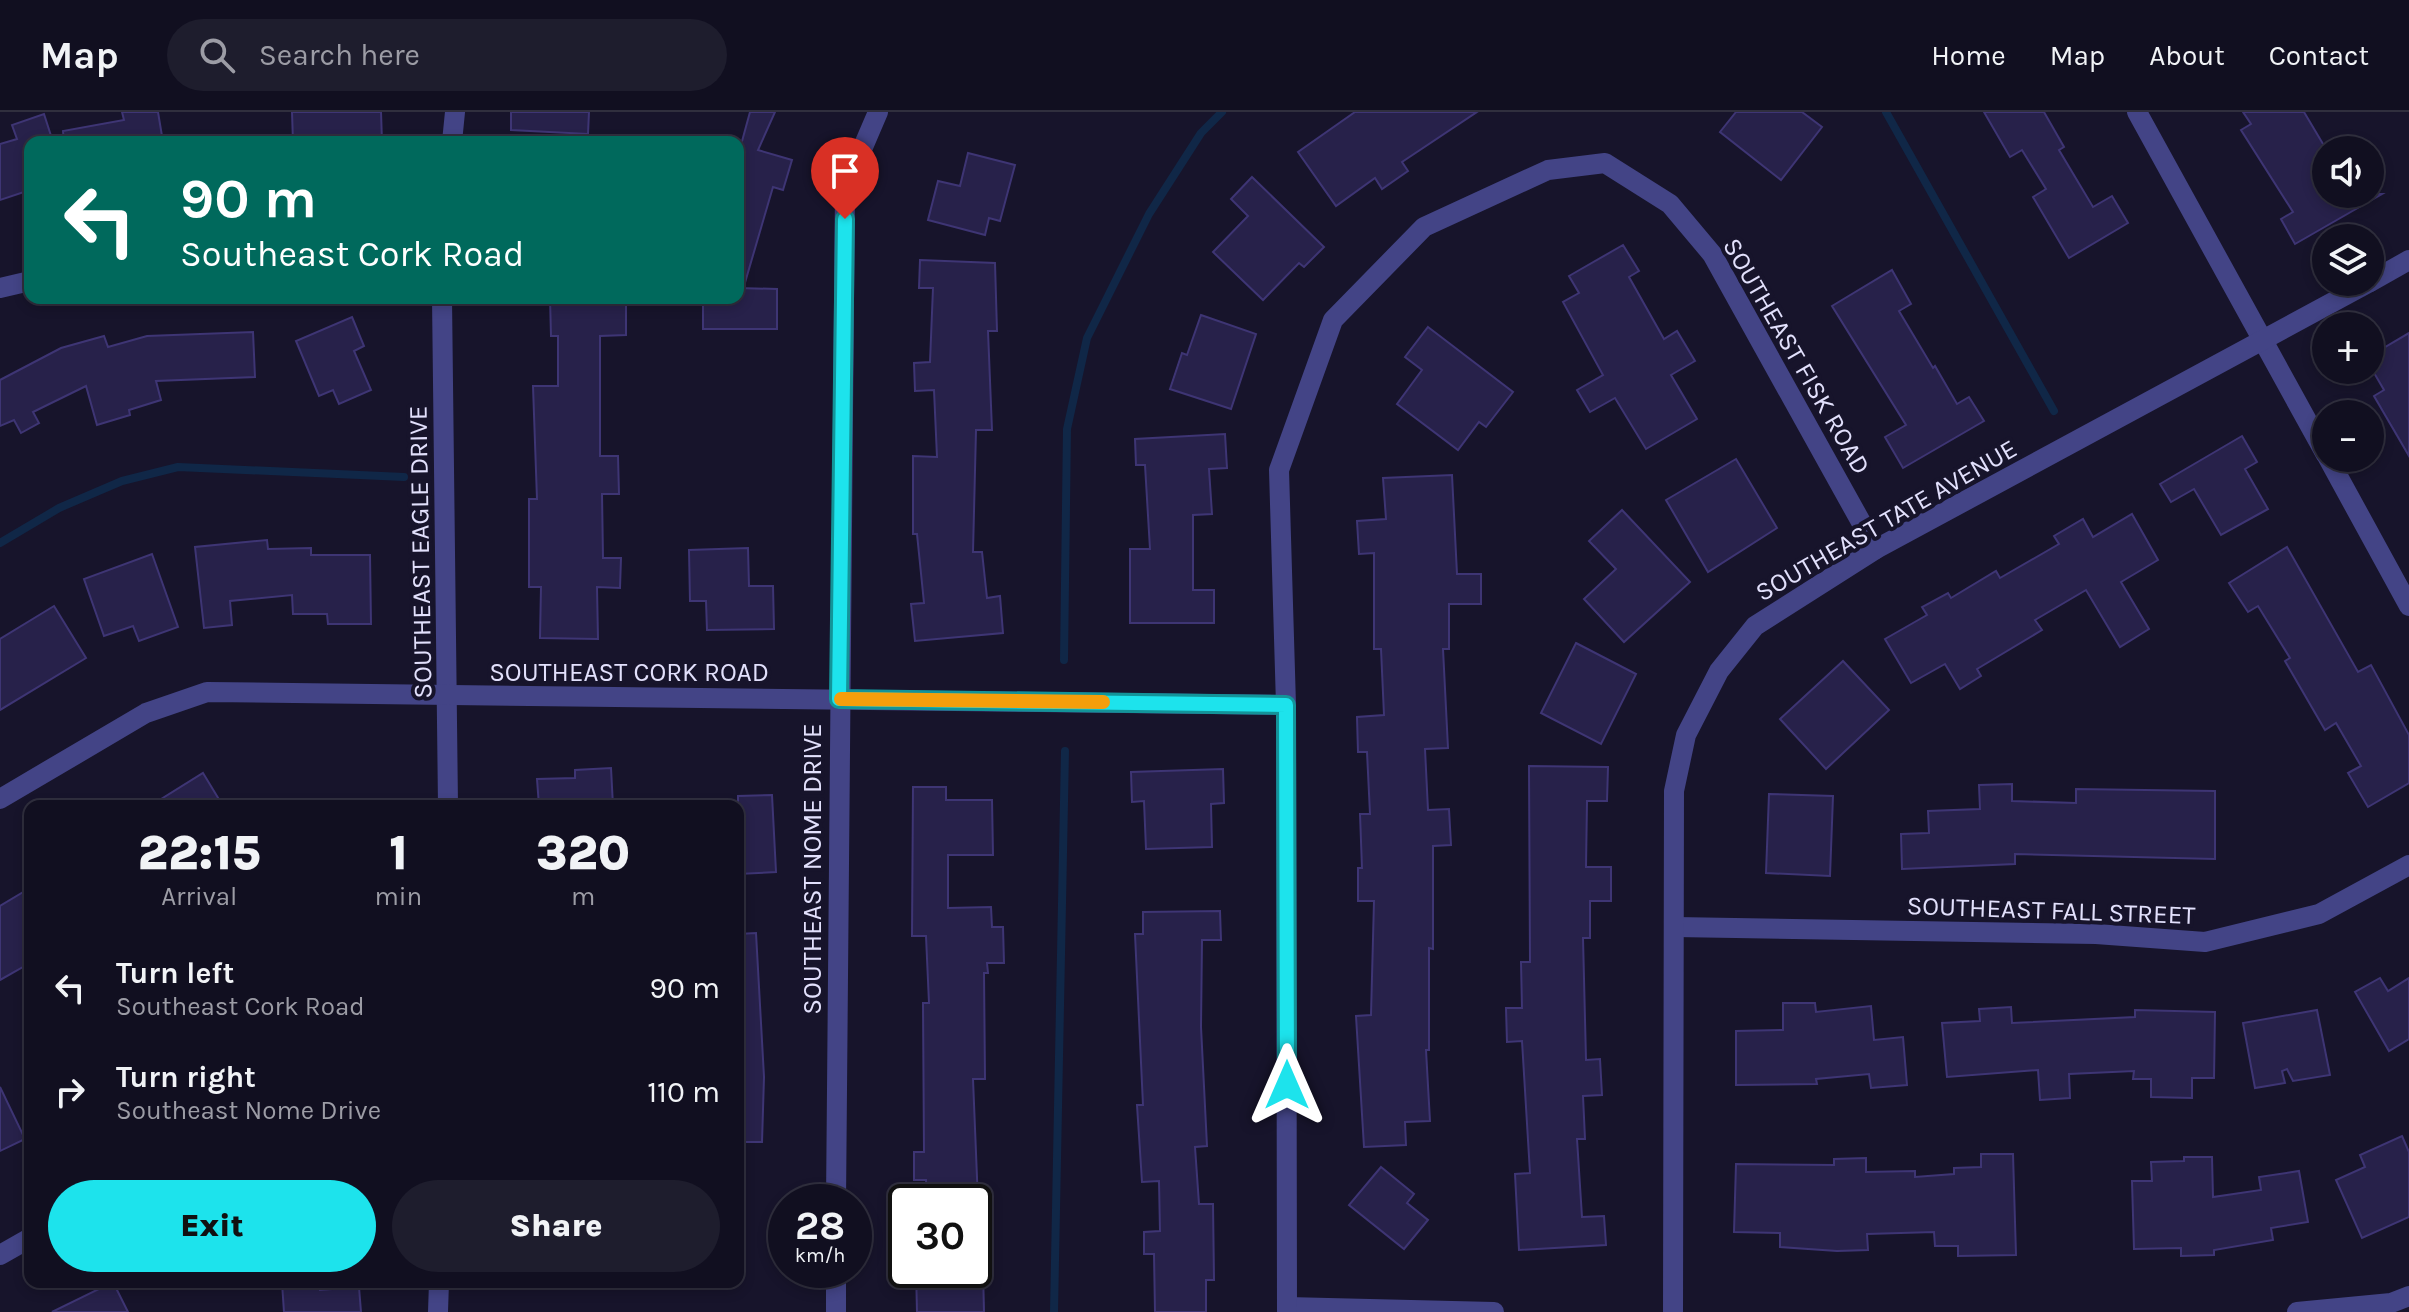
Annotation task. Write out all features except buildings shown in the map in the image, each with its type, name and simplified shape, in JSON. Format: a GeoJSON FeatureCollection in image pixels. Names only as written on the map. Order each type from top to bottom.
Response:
{"type":"FeatureCollection","features":[{"type":"Feature","properties":{"kind":"street"},"geometry":{"type":"LineString","coordinates":[[453,136],[455,112]]}},
{"type":"Feature","properties":{"kind":"street","name":"SOUTHEAST NOME DRIVE"},"geometry":{"type":"LineString","coordinates":[[836,1184],[845,189],[878,112]]}},
{"type":"Feature","properties":{"kind":"street"},"geometry":{"type":"LineString","coordinates":[[2137,112],[2312,429]]}},
{"type":"Feature","properties":{"kind":"street","name":"SOUTHEAST FISK ROAD"},"geometry":{"type":"LineString","coordinates":[[1287,1309],[1286,705],[1279,470],[1333,320],[1424,227],[1548,170],[1605,163],[1670,204],[1712,254],[1876,549]]}},
{"type":"Feature","properties":{"kind":"street","name":"SOUTHEAST TATE AVENUE"},"geometry":{"type":"LineString","coordinates":[[2384,274],[2409,260]]}},
{"type":"Feature","properties":{"kind":"street"},"geometry":{"type":"LineString","coordinates":[[0,288],[24,282]]}},
{"type":"Feature","properties":{"kind":"street","name":"SOUTHEAST TATE AVENUE"},"geometry":{"type":"LineString","coordinates":[[1673,1312],[1674,791],[1686,735],[1719,671],[1755,626],[1876,549],[2345,296]]}},
{"type":"Feature","properties":{"kind":"street","name":"SOUTHEAST EAGLE DRIVE"},"geometry":{"type":"LineString","coordinates":[[442,304],[448,800]]}},
{"type":"Feature","properties":{"kind":"street"},"geometry":{"type":"LineString","coordinates":[[2336,472],[2409,606]]}},
{"type":"Feature","properties":{"kind":"street","name":"SOUTHEAST CORK ROAD"},"geometry":{"type":"LineString","coordinates":[[0,799],[146,713],[207,692],[1286,705]]}},
{"type":"Feature","properties":{"kind":"street","name":"SOUTHEAST FALL STREET"},"geometry":{"type":"LineString","coordinates":[[1675,927],[2096,934],[2205,942],[2319,914],[2409,865]]}},
{"type":"Feature","properties":{"kind":"street"},"geometry":{"type":"LineString","coordinates":[[0,1255],[24,1241]]}},
{"type":"Feature","properties":{"kind":"street"},"geometry":{"type":"LineString","coordinates":[[438,1312],[439,1288]]}},
{"type":"Feature","properties":{"kind":"street"},"geometry":{"type":"LineString","coordinates":[[836,1288],[836,1312]]}},
{"type":"Feature","properties":{"kind":"street"},"geometry":{"type":"LineString","coordinates":[[2297,1312],[2391,1303],[2409,1296]]}},
{"type":"Feature","properties":{"kind":"street"},"geometry":{"type":"LineString","coordinates":[[1287,1309],[1494,1312]]}},
{"type":"Feature","properties":{"kind":"waterway"},"geometry":{"type":"LineString","coordinates":[[1064,660],[1067,429],[1087,338],[1149,214],[1201,133],[1222,112]]}},
{"type":"Feature","properties":{"kind":"waterway"},"geometry":{"type":"LineString","coordinates":[[1886,112],[2054,411]]}},
{"type":"Feature","properties":{"kind":"waterway"},"geometry":{"type":"LineString","coordinates":[[0,543],[59,508],[122,481],[178,467],[404,477]]}},
{"type":"Feature","properties":{"kind":"waterway"},"geometry":{"type":"LineString","coordinates":[[1054,1312],[1065,751]]}},
{"type":"Feature","properties":{"kind":"slow traffic"},"geometry":{"type":"LineString","coordinates":[[841,699],[1103,702]]}},
{"type":"Feature","properties":{"kind":"route"},"geometry":{"type":"LineString","coordinates":[[845,219],[839,699],[1286,705],[1287,1085]]}}]}
